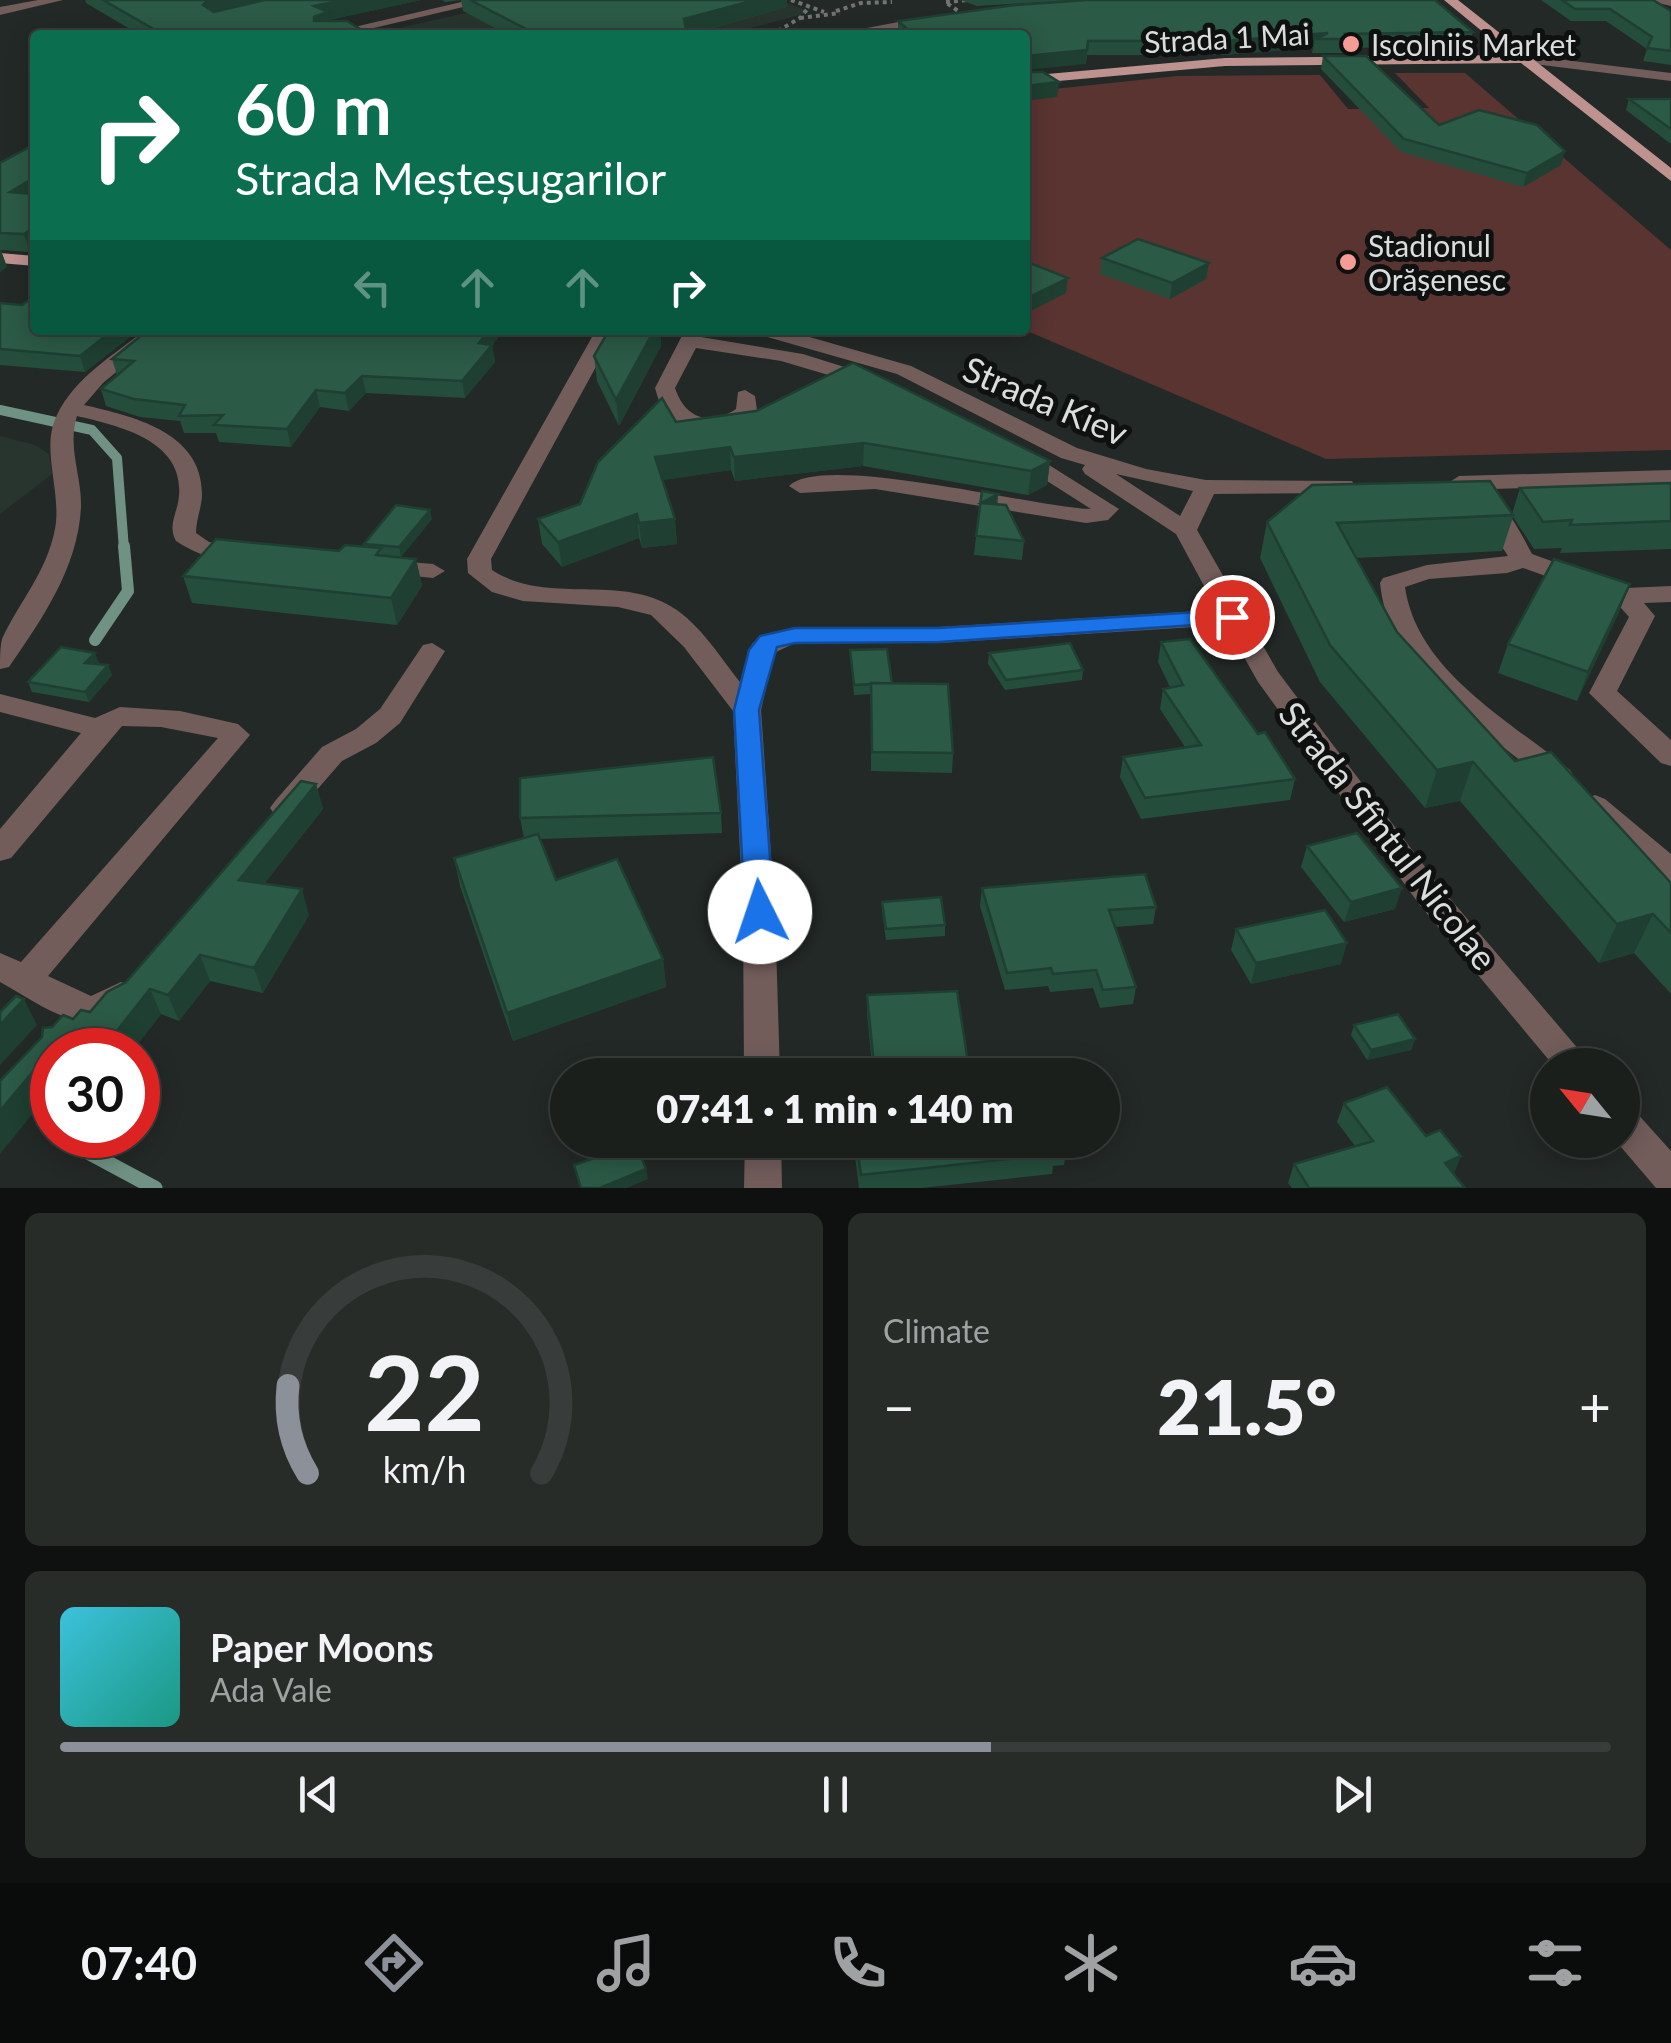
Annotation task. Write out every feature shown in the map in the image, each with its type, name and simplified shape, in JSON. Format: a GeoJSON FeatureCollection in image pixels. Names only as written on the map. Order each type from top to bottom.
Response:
{"type":"FeatureCollection","features":[{"type":"Feature","properties":{"kind":"main road"},"geometry":{"type":"LineString","coordinates":[[1450,0],[1671,176]]}},
{"type":"Feature","properties":{"kind":"main road","name":"Strada 1 Mai"},"geometry":{"type":"LineString","coordinates":[[1030,80],[1225,62],[1524,59]]}},
{"type":"Feature","properties":{"kind":"main road"},"geometry":{"type":"LineString","coordinates":[[0,258],[30,261]]}},
{"type":"Feature","properties":{"kind":"street"},"geometry":{"type":"LineString","coordinates":[[0,11],[57,0]]}},
{"type":"Feature","properties":{"kind":"street"},"geometry":{"type":"LineString","coordinates":[[397,0],[427,13]]}},
{"type":"Feature","properties":{"kind":"street"},"geometry":{"type":"LineString","coordinates":[[353,30],[487,0]]}},
{"type":"Feature","properties":{"kind":"street"},"geometry":{"type":"LineString","coordinates":[[1651,0],[1671,2]]}},
{"type":"Feature","properties":{"kind":"street"},"geometry":{"type":"LineString","coordinates":[[870,30],[965,16]]}},
{"type":"Feature","properties":{"kind":"street"},"geometry":{"type":"LineString","coordinates":[[374,26],[380,30]]}},
{"type":"Feature","properties":{"kind":"street","name":"Strada 1 Mai"},"geometry":{"type":"LineString","coordinates":[[1524,59],[1671,77]]}},
{"type":"Feature","properties":{"kind":"street"},"geometry":{"type":"LineString","coordinates":[[0,661],[54,576],[70,508],[67,418],[92,383],[151,335]]}},
{"type":"Feature","properties":{"kind":"street"},"geometry":{"type":"LineString","coordinates":[[603,335],[479,559],[480,573],[493,584],[519,592],[570,600],[619,599],[661,611],[747,710]]}},
{"type":"Feature","properties":{"kind":"street","name":"Strada Kiev"},"geometry":{"type":"LineString","coordinates":[[782,335],[904,370],[1069,453],[1206,488],[1369,485]]}},
{"type":"Feature","properties":{"kind":"street"},"geometry":{"type":"LineString","coordinates":[[745,396],[747,410],[738,419],[696,424],[675,412],[665,388],[692,336],[817,361],[892,391]]}},
{"type":"Feature","properties":{"kind":"street"},"geometry":{"type":"LineString","coordinates":[[67,418],[131,424],[173,448],[190,478],[192,495],[184,536],[202,548],[254,554]]}},
{"type":"Feature","properties":{"kind":"street"},"geometry":{"type":"LineString","coordinates":[[800,486],[875,482],[1086,516],[1100,515],[1107,509],[1048,468],[996,442]]}},
{"type":"Feature","properties":{"kind":"street"},"geometry":{"type":"LineString","coordinates":[[1069,453],[1185,530],[1206,488]]}},
{"type":"Feature","properties":{"kind":"street"},"geometry":{"type":"LineString","coordinates":[[1429,484],[1671,477]]}},
{"type":"Feature","properties":{"kind":"street"},"geometry":{"type":"LineString","coordinates":[[1469,482],[1510,533],[1522,559],[1624,596],[1671,594]]}},
{"type":"Feature","properties":{"kind":"street","name":"Strada Sfîntul Nicolae"},"geometry":{"type":"LineString","coordinates":[[1185,530],[1266,676],[1430,896],[1560,1048]]}},
{"type":"Feature","properties":{"kind":"street"},"geometry":{"type":"LineString","coordinates":[[1522,559],[1508,566],[1427,572],[1392,582],[1395,608],[1409,641],[1439,674],[1671,871]]}},
{"type":"Feature","properties":{"kind":"street"},"geometry":{"type":"LineString","coordinates":[[354,564],[434,571]]}},
{"type":"Feature","properties":{"kind":"street"},"geometry":{"type":"LineString","coordinates":[[1624,596],[1642,616],[1603,693],[1671,756]]}},
{"type":"Feature","properties":{"kind":"street"},"geometry":{"type":"LineString","coordinates":[[762,1058],[760,912],[747,710],[761,650],[780,638],[977,633],[1232,617]]}},
{"type":"Feature","properties":{"kind":"street"},"geometry":{"type":"LineString","coordinates":[[268,828],[332,754],[378,728],[400,706],[432,651]]}},
{"type":"Feature","properties":{"kind":"street"},"geometry":{"type":"LineString","coordinates":[[0,703],[100,728]]}},
{"type":"Feature","properties":{"kind":"street"},"geometry":{"type":"LineString","coordinates":[[0,850],[100,728],[122,716],[221,728],[236,735],[13,973],[78,1008],[94,1010],[122,996],[146,970]]}},
{"type":"Feature","properties":{"kind":"street"},"geometry":{"type":"LineString","coordinates":[[59,1028],[78,1008]]}},
{"type":"Feature","properties":{"kind":"street"},"geometry":{"type":"LineString","coordinates":[[1640,1143],[1671,1178]]}},
{"type":"Feature","properties":{"kind":"street"},"geometry":{"type":"LineString","coordinates":[[762,1188],[763,1158]]}},
{"type":"Feature","properties":{"kind":"path"},"geometry":{"type":"LineString","coordinates":[[965,16],[945,2],[968,0]]}},
{"type":"Feature","properties":{"kind":"path"},"geometry":{"type":"LineString","coordinates":[[832,13],[862,3],[902,1]]}},
{"type":"Feature","properties":{"kind":"path"},"geometry":{"type":"LineString","coordinates":[[780,30],[800,18],[809,7]]}},
{"type":"Feature","properties":{"kind":"shaded area"},"geometry":{"type":"Polygon","coordinates":[[[525,0],[778,0],[811,12],[743,30],[403,27],[525,0]]]}},
{"type":"Feature","properties":{"kind":"shaded area","name":"Stadionul Orășenesc"},"geometry":{"type":"Polygon","coordinates":[[[1395,73],[1465,73],[1671,250],[1671,450],[1326,459],[1030,332],[1030,91],[1177,76],[1320,75],[1348,109],[1429,108],[1395,73]]]}},
{"type":"Feature","properties":{"kind":"shaded area"},"geometry":{"type":"Polygon","coordinates":[[[0,436],[35,445],[49,454],[52,474],[0,514],[0,436]]]}},
{"type":"Feature","properties":{"kind":"building"},"geometry":{"type":"Polygon","coordinates":[[[103,0],[208,0],[203,5],[214,12],[264,0],[344,0],[314,6],[328,12],[314,17],[314,21],[347,21],[362,30],[155,30],[103,0]]]}},
{"type":"Feature","properties":{"kind":"building"},"geometry":{"type":"Polygon","coordinates":[[[470,0],[755,0],[684,19],[686,30],[528,30],[470,0]]]}},
{"type":"Feature","properties":{"kind":"building"},"geometry":{"type":"Polygon","coordinates":[[[1087,0],[1435,0],[1473,32],[1346,34],[1351,39],[1315,39],[1328,33],[1224,41],[1088,41],[1087,50],[1030,56],[1030,30],[908,30],[898,21],[1087,0]]]}},
{"type":"Feature","properties":{"kind":"building"},"geometry":{"type":"Polygon","coordinates":[[[1562,0],[1653,0],[1671,11],[1671,51],[1647,48],[1652,37],[1610,9],[1575,9],[1562,0]]]}},
{"type":"Feature","properties":{"kind":"building"},"geometry":{"type":"Polygon","coordinates":[[[1323,56],[1366,56],[1439,125],[1479,110],[1537,125],[1565,151],[1527,173],[1404,139],[1323,56]]]}},
{"type":"Feature","properties":{"kind":"building"},"geometry":{"type":"Polygon","coordinates":[[[1030,72],[1043,72],[1059,82],[1030,85],[1030,72]]]}},
{"type":"Feature","properties":{"kind":"building"},"geometry":{"type":"Polygon","coordinates":[[[1629,99],[1671,99],[1671,129],[1629,99]]]}},
{"type":"Feature","properties":{"kind":"building"},"geometry":{"type":"Polygon","coordinates":[[[30,147],[30,180],[10,192],[30,194],[30,230],[24,234],[0,233],[0,163],[30,147]]]}},
{"type":"Feature","properties":{"kind":"building"},"geometry":{"type":"Polygon","coordinates":[[[1138,239],[1209,263],[1172,283],[1102,258],[1138,239]]]}},
{"type":"Feature","properties":{"kind":"building"},"geometry":{"type":"Polygon","coordinates":[[[1030,263],[1068,278],[1030,297],[1030,263]]]}},
{"type":"Feature","properties":{"kind":"building"},"geometry":{"type":"Polygon","coordinates":[[[30,299],[30,335],[107,335],[80,356],[0,349],[0,303],[22,305],[30,299]]]}},
{"type":"Feature","properties":{"kind":"building"},"geometry":{"type":"Polygon","coordinates":[[[142,335],[485,335],[479,343],[492,345],[462,381],[362,376],[345,393],[316,390],[287,429],[214,425],[223,415],[179,416],[185,405],[134,399],[101,389],[134,361],[112,359],[142,335]]]}},
{"type":"Feature","properties":{"kind":"building"},"geometry":{"type":"Polygon","coordinates":[[[606,335],[651,335],[616,400],[594,356],[606,335]]]}},
{"type":"Feature","properties":{"kind":"building"},"geometry":{"type":"Polygon","coordinates":[[[853,363],[1050,461],[1031,471],[864,443],[734,457],[730,447],[655,457],[675,519],[639,523],[637,514],[558,542],[538,519],[580,504],[598,462],[662,398],[676,422],[756,411],[853,363]]]}},
{"type":"Feature","properties":{"kind":"building"},"geometry":{"type":"Polygon","coordinates":[[[1490,481],[1513,515],[1337,523],[1397,632],[1515,761],[1551,752],[1671,883],[1671,933],[1653,914],[1617,924],[1473,762],[1437,770],[1330,645],[1267,522],[1312,485],[1490,481]]]}},
{"type":"Feature","properties":{"kind":"building"},"geometry":{"type":"Polygon","coordinates":[[[1671,483],[1671,521],[1570,525],[1572,520],[1543,522],[1520,488],[1671,483]]]}},
{"type":"Feature","properties":{"kind":"building"},"geometry":{"type":"Polygon","coordinates":[[[982,491],[998,494],[981,503],[1006,505],[1024,541],[976,536],[982,491]]]}},
{"type":"Feature","properties":{"kind":"building"},"geometry":{"type":"Polygon","coordinates":[[[396,505],[430,510],[399,547],[364,544],[396,505]]]}},
{"type":"Feature","properties":{"kind":"building"},"geometry":{"type":"Polygon","coordinates":[[[216,539],[339,551],[345,545],[381,548],[376,555],[416,559],[391,598],[183,576],[216,539]]]}},
{"type":"Feature","properties":{"kind":"building"},"geometry":{"type":"Polygon","coordinates":[[[1554,559],[1630,584],[1588,672],[1508,644],[1554,559]]]}},
{"type":"Feature","properties":{"kind":"building"},"geometry":{"type":"Polygon","coordinates":[[[1190,639],[1258,734],[1265,732],[1295,779],[1145,798],[1123,757],[1201,745],[1163,689],[1183,685],[1161,642],[1190,639]]]}},
{"type":"Feature","properties":{"kind":"building"},"geometry":{"type":"Polygon","coordinates":[[[1070,643],[1083,670],[1006,680],[989,653],[1070,643]]]}},
{"type":"Feature","properties":{"kind":"building"},"geometry":{"type":"Polygon","coordinates":[[[61,647],[95,653],[85,663],[108,665],[85,692],[28,682],[61,647]]]}},
{"type":"Feature","properties":{"kind":"building"},"geometry":{"type":"Polygon","coordinates":[[[887,649],[892,683],[854,685],[850,650],[887,649]]]}},
{"type":"Feature","properties":{"kind":"building"},"geometry":{"type":"Polygon","coordinates":[[[871,683],[948,684],[953,753],[872,752],[871,683]]]}},
{"type":"Feature","properties":{"kind":"building"},"geometry":{"type":"Polygon","coordinates":[[[713,757],[721,813],[520,818],[520,778],[713,757]]]}},
{"type":"Feature","properties":{"kind":"building"},"geometry":{"type":"Polygon","coordinates":[[[301,781],[316,784],[239,880],[302,889],[254,968],[200,955],[168,995],[150,989],[119,1028],[43,1028],[52,1027],[63,1015],[73,1019],[81,1010],[90,1012],[107,992],[126,982],[301,781]]]}},
{"type":"Feature","properties":{"kind":"building"},"geometry":{"type":"Polygon","coordinates":[[[1357,833],[1402,888],[1351,902],[1307,846],[1357,833]]]}},
{"type":"Feature","properties":{"kind":"building"},"geometry":{"type":"Polygon","coordinates":[[[538,834],[556,880],[617,859],[663,959],[507,1013],[454,858],[538,834]]]}},
{"type":"Feature","properties":{"kind":"building"},"geometry":{"type":"Polygon","coordinates":[[[1145,874],[1156,907],[1109,910],[1136,987],[1103,990],[1096,970],[1053,974],[1051,968],[1007,973],[982,888],[1145,874]]]}},
{"type":"Feature","properties":{"kind":"building"},"geometry":{"type":"Polygon","coordinates":[[[941,897],[945,925],[886,929],[882,902],[941,897]]]}},
{"type":"Feature","properties":{"kind":"building"},"geometry":{"type":"Polygon","coordinates":[[[1325,910],[1347,943],[1256,963],[1236,929],[1325,910]]]}},
{"type":"Feature","properties":{"kind":"building"},"geometry":{"type":"Polygon","coordinates":[[[957,991],[967,1058],[873,1058],[867,995],[957,991]]]}},
{"type":"Feature","properties":{"kind":"building"},"geometry":{"type":"Polygon","coordinates":[[[16,996],[24,999],[0,1025],[0,1012],[16,996]]]}},
{"type":"Feature","properties":{"kind":"building"},"geometry":{"type":"Polygon","coordinates":[[[1398,1014],[1415,1039],[1371,1050],[1354,1025],[1398,1014]]]}},
{"type":"Feature","properties":{"kind":"building"},"geometry":{"type":"Polygon","coordinates":[[[30,1050],[30,1075],[0,1111],[0,1081],[30,1050]]]}},
{"type":"Feature","properties":{"kind":"building"},"geometry":{"type":"Polygon","coordinates":[[[1387,1087],[1426,1136],[1440,1130],[1461,1156],[1445,1163],[1465,1188],[1309,1188],[1294,1164],[1373,1141],[1344,1103],[1387,1087]]]}},
{"type":"Feature","properties":{"kind":"building"},"geometry":{"type":"Polygon","coordinates":[[[595,1158],[642,1158],[646,1169],[600,1188],[581,1188],[574,1165],[595,1158]]]}},
{"type":"Feature","properties":{"kind":"building"},"geometry":{"type":"Polygon","coordinates":[[[859,1158],[1018,1158],[861,1175],[859,1158]]]}},
{"type":"Feature","properties":{"kind":"waterway"},"geometry":{"type":"LineString","coordinates":[[0,410],[92,430],[117,458],[124,549]]}},
{"type":"Feature","properties":{"kind":"waterway"},"geometry":{"type":"LineString","coordinates":[[95,640],[128,591],[124,546]]}},
{"type":"Feature","properties":{"kind":"waterway"},"geometry":{"type":"LineString","coordinates":[[99,1158],[155,1188]]}},
{"type":"Feature","properties":{"kind":"place","name":"Iscolniis Market"},"geometry":{"type":"Point","coordinates":[1351,44]}},
{"type":"Feature","properties":{"kind":"place","name":"Stadionul Orășenesc"},"geometry":{"type":"Point","coordinates":[1348,262]}},
{"type":"Feature","properties":{"kind":"route"},"geometry":{"type":"LineString","coordinates":[[760,912],[747,710],[761,650],[769,642],[795,636],[939,635],[1232,617]]}}]}
